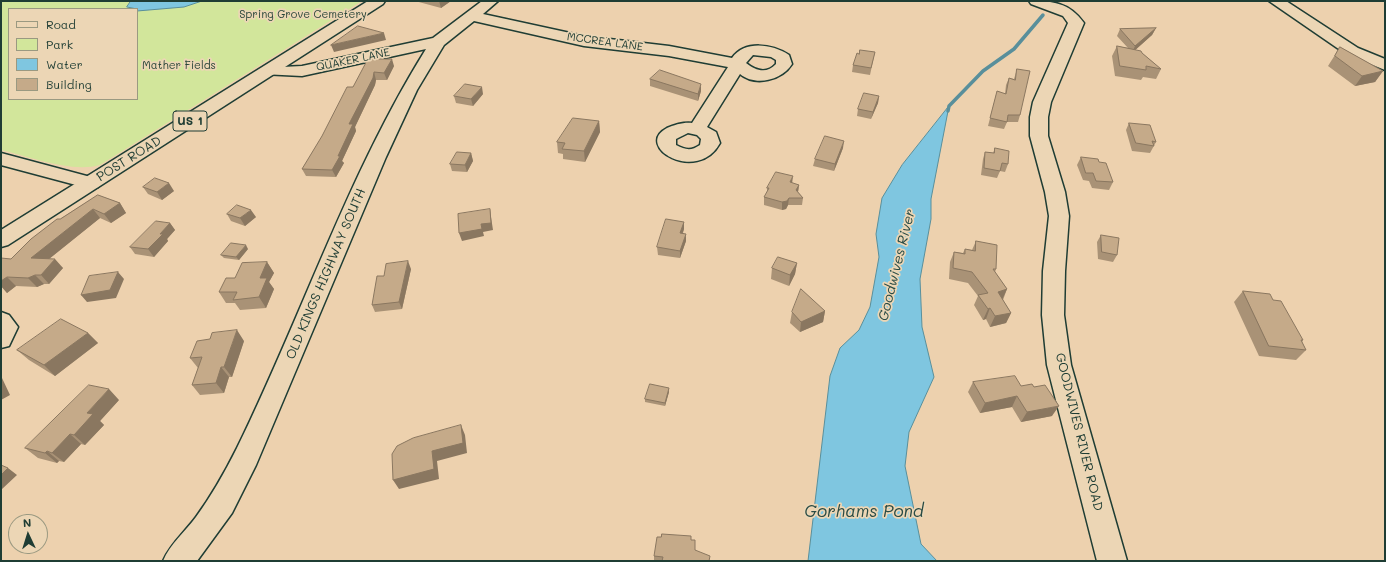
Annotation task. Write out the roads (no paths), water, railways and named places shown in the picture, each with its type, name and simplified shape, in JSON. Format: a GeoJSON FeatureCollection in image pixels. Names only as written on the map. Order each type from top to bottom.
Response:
{"type":"FeatureCollection","features":[{"type":"Feature","properties":{"kind":"street","name":"POST ROAD"},"geometry":{"type":"LineString","coordinates":[[1,240],[378,1]]}},
{"type":"Feature","properties":{"kind":"street","name":"OLD KINGS HIGHWAY SOUTH"},"geometry":{"type":"LineString","coordinates":[[178,561],[208,526],[234,484],[256,439],[377,158],[409,90],[438,42],[491,1]]}},
{"type":"Feature","properties":{"kind":"street","name":"GOODWIVES RIVER ROAD"},"geometry":{"type":"LineString","coordinates":[[1036,1],[1068,13],[1073,17],[1076,23],[1042,102],[1039,117],[1039,136],[1055,192],[1059,216],[1054,271],[1053,315],[1059,365],[1112,561]]}},
{"type":"Feature","properties":{"kind":"street"},"geometry":{"type":"LineString","coordinates":[[1276,1],[1352,51],[1385,65]]}},
{"type":"Feature","properties":{"kind":"street","name":"MCCREA LANE"},"geometry":{"type":"LineString","coordinates":[[472,16],[584,41],[669,51],[738,64],[696,129]]}},
{"type":"Feature","properties":{"kind":"street","name":"QUAKER LANE"},"geometry":{"type":"LineString","coordinates":[[268,71],[302,71],[438,42]]}},
{"type":"Feature","properties":{"kind":"street"},"geometry":{"type":"LineString","coordinates":[[1,159],[91,183]]}},
{"type":"Feature","properties":{"kind":"street"},"geometry":{"type":"LineString","coordinates":[[1,321],[6,327],[1,339]]}},
{"type":"Feature","properties":{"kind":"water"},"geometry":{"type":"Polygon","coordinates":[[[131,1],[202,1],[184,7],[138,11],[138,8],[127,7],[131,1]]]}},
{"type":"Feature","properties":{"kind":"water","name":"Gorhams Pond"},"geometry":{"type":"Polygon","coordinates":[[[949,106],[931,199],[931,219],[920,279],[922,327],[934,377],[909,432],[905,466],[921,544],[937,561],[808,561],[830,376],[840,348],[859,330],[870,307],[879,257],[876,234],[882,198],[902,165],[949,106]]]}},
{"type":"Feature","properties":{"kind":"waterway","name":"Goodwives River"},"geometry":{"type":"LineString","coordinates":[[948,111],[949,106],[983,71],[1014,49],[1043,15]]}},
{"type":"Feature","properties":{"kind":"park label","name":"Spring Grove Cemetery"},"geometry":{"type":"Point","coordinates":[303,15]}},
{"type":"Feature","properties":{"kind":"park label","name":"Mather Fields"},"geometry":{"type":"Point","coordinates":[179,66]}}]}
